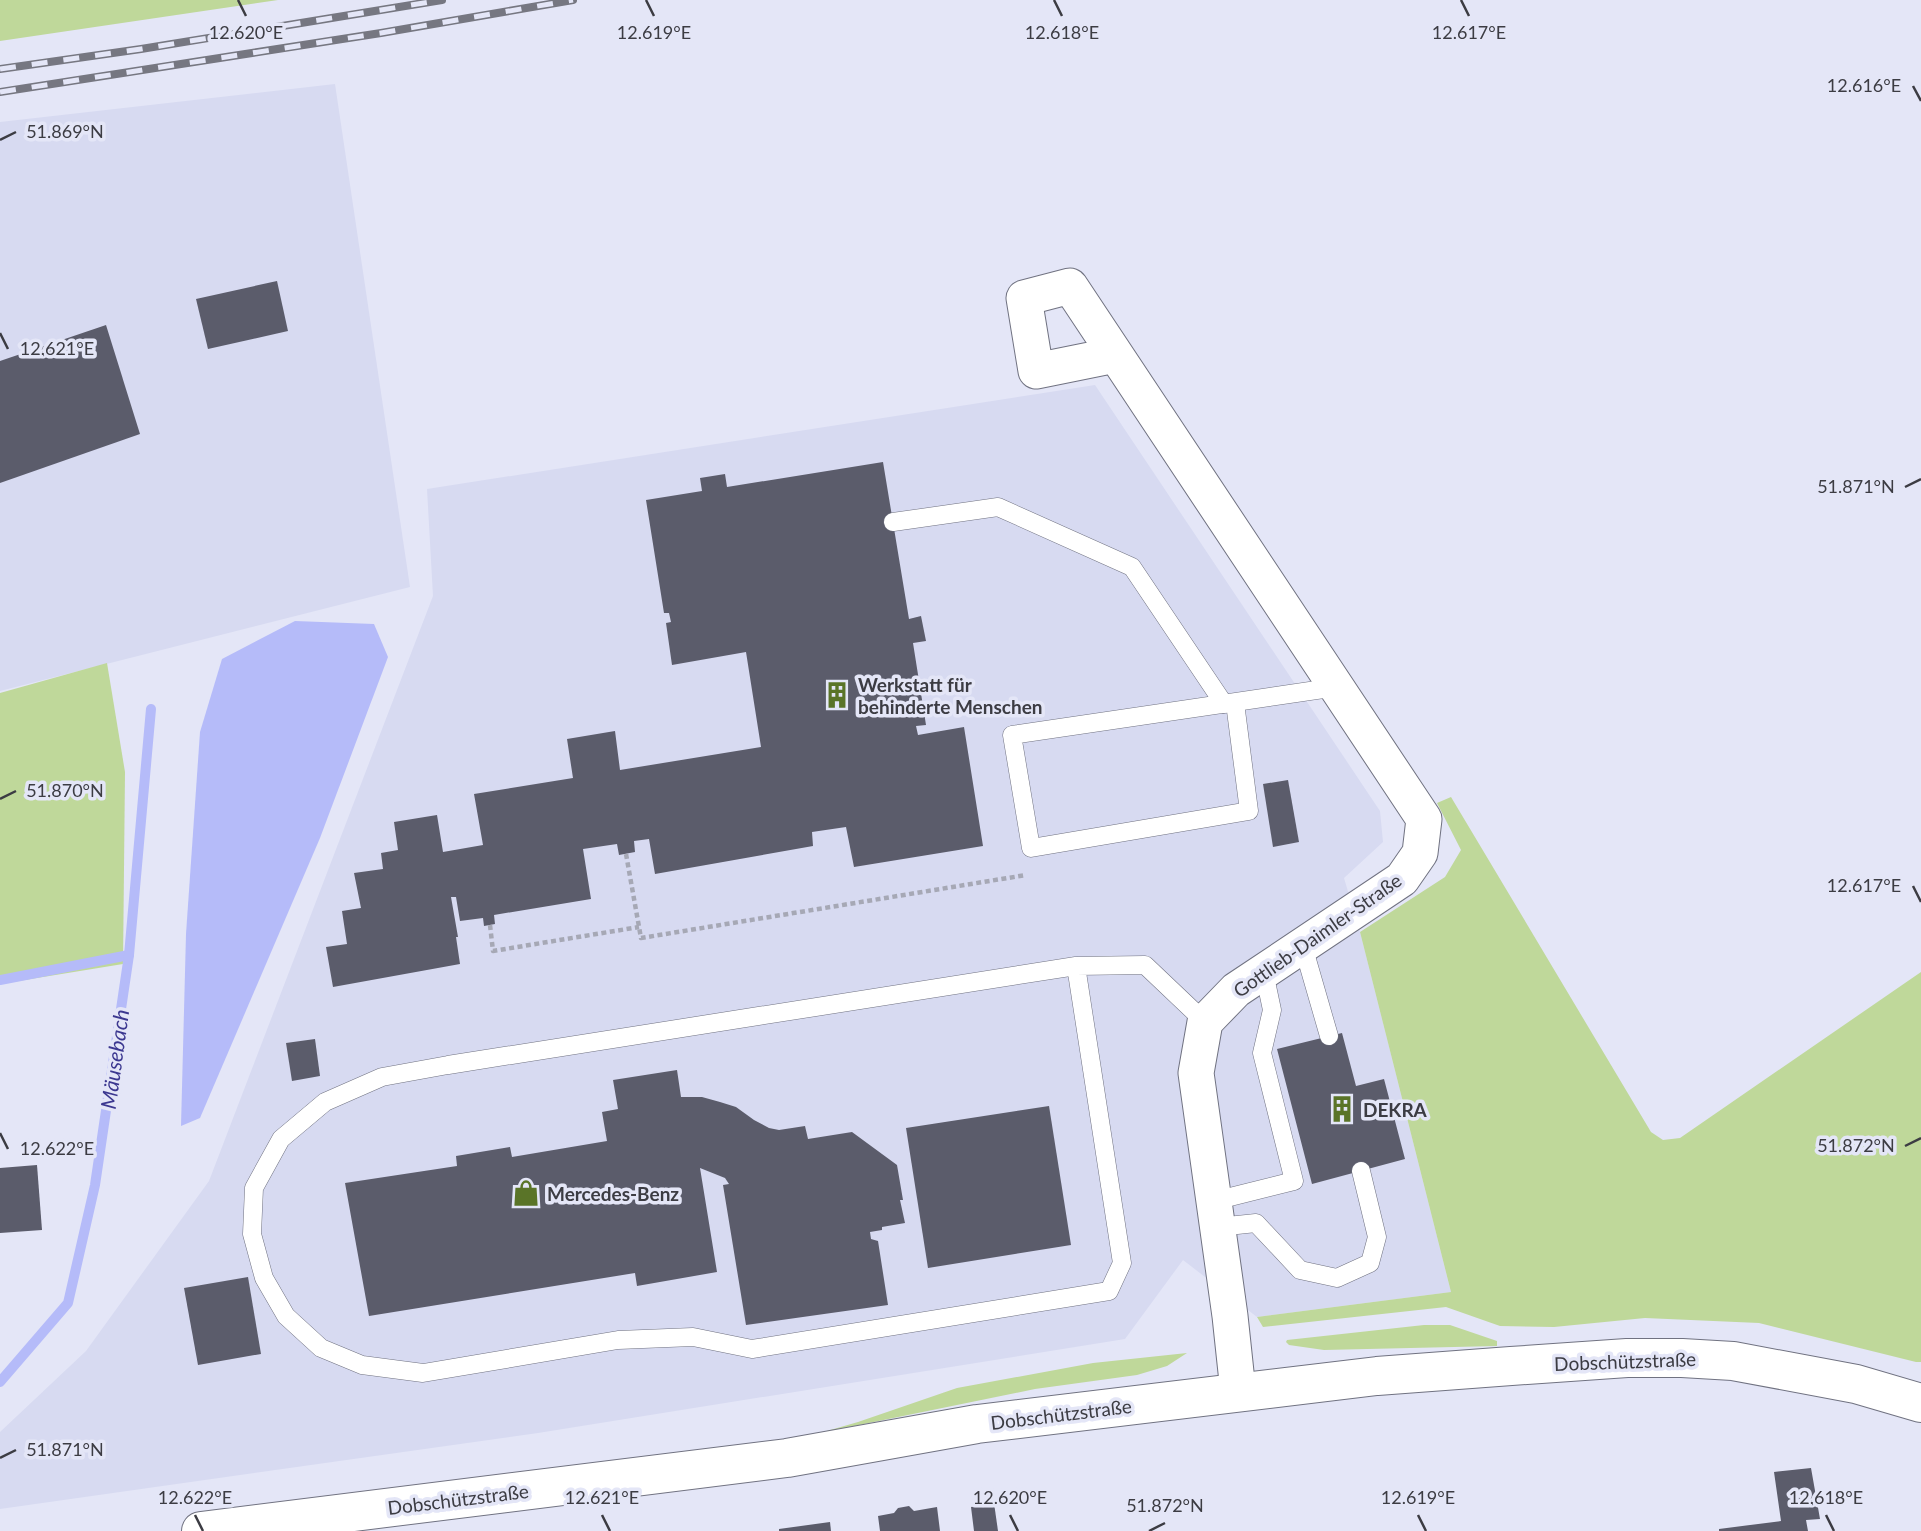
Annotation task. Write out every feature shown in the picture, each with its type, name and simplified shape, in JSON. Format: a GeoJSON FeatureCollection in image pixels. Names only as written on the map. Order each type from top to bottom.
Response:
{"type":"FeatureCollection","features":[{"type":"Feature","properties":{"kind":"street","name":"Gottlieb-Daimler-Straße"},"geometry":{"type":"LineString","coordinates":[[1115,355],[1424,819],[1420,853],[1402,879],[1236,990],[1205,1022]]}},
{"type":"Feature","properties":{"kind":"street"},"geometry":{"type":"LineString","coordinates":[[1205,1022],[1196,1073],[1238,1391]]}},
{"type":"Feature","properties":{"kind":"street","name":"Dobschützstraße"},"geometry":{"type":"LineString","coordinates":[[201,1531],[787,1458],[977,1424],[1238,1391],[1404,1374],[1627,1358],[1682,1358],[1733,1361],[1778,1368],[1856,1384],[1921,1403]]}},
{"type":"Feature","properties":{"kind":"lane"},"geometry":{"type":"LineString","coordinates":[[893,522],[998,507],[1132,567],[1229,703],[1249,811],[1031,848],[1012,735],[1229,703],[1337,687]]}},
{"type":"Feature","properties":{"kind":"lane"},"geometry":{"type":"LineString","coordinates":[[1303,946],[1329,1036]]}},
{"type":"Feature","properties":{"kind":"lane"},"geometry":{"type":"LineString","coordinates":[[1076,966],[1122,1263],[1109,1291],[752,1349],[693,1337],[618,1340],[423,1373],[362,1365],[321,1348],[286,1316],[264,1278],[252,1234],[254,1188],[281,1139],[325,1102],[382,1077],[1076,966],[1145,965],[1205,1022]]}},
{"type":"Feature","properties":{"kind":"lane"},"geometry":{"type":"LineString","coordinates":[[1216,1214],[1294,1181],[1262,1053],[1272,1010],[1265,972]]}},
{"type":"Feature","properties":{"kind":"lane"},"geometry":{"type":"LineString","coordinates":[[1216,1214],[1256,1223],[1300,1270],[1337,1278],[1370,1264],[1377,1237],[1361,1171]]}},
{"type":"Feature","properties":{"kind":"path"},"geometry":{"type":"LineString","coordinates":[[626,854],[641,938],[1035,873],[1031,848]]}},
{"type":"Feature","properties":{"kind":"path"},"geometry":{"type":"LineString","coordinates":[[490,925],[493,951],[639,926]]}},
{"type":"Feature","properties":{"kind":"shaded area"},"geometry":{"type":"Polygon","coordinates":[[[335,84],[410,587],[0,691],[0,122],[335,84]]]}},
{"type":"Feature","properties":{"kind":"shaded area"},"geometry":{"type":"Polygon","coordinates":[[[1095,385],[1380,811],[1383,842],[1344,878],[1451,1292],[1257,1317],[1183,1260],[1125,1339],[538,1433],[0,1509],[0,1432],[86,1351],[209,1181],[433,596],[427,489],[1095,385]]]}},
{"type":"Feature","properties":{"kind":"green space"},"geometry":{"type":"Polygon","coordinates":[[[0,0],[278,0],[0,41],[0,0]]]}},
{"type":"Feature","properties":{"kind":"green space"},"geometry":{"type":"Polygon","coordinates":[[[107,663],[125,772],[123,964],[0,984],[0,693],[107,663]]]}},
{"type":"Feature","properties":{"kind":"green space"},"geometry":{"type":"Polygon","coordinates":[[[1451,797],[1651,1132],[1663,1140],[1680,1138],[1921,972],[1921,1362],[1759,1323],[1645,1318],[1554,1327],[1500,1326],[1446,1307],[1263,1327],[1257,1317],[1451,1292],[1360,932],[1445,877],[1461,850],[1437,803],[1451,797]]]}},
{"type":"Feature","properties":{"kind":"green space"},"geometry":{"type":"Polygon","coordinates":[[[1424,1325],[1450,1325],[1497,1341],[1497,1346],[1324,1350],[1289,1345],[1286,1342],[1287,1340],[1424,1325]]]}},
{"type":"Feature","properties":{"kind":"green space"},"geometry":{"type":"Polygon","coordinates":[[[1187,1353],[1167,1366],[1137,1375],[1035,1389],[820,1433],[957,1388],[1093,1363],[1187,1353]]]}},
{"type":"Feature","properties":{"kind":"water"},"geometry":{"type":"Polygon","coordinates":[[[295,621],[374,624],[388,657],[320,838],[200,1118],[181,1126],[186,934],[200,732],[222,659],[295,621]]]}},
{"type":"Feature","properties":{"kind":"building"},"geometry":{"type":"Polygon","coordinates":[[[277,281],[288,331],[208,349],[196,299],[277,281]]]}},
{"type":"Feature","properties":{"kind":"building"},"geometry":{"type":"Polygon","coordinates":[[[106,325],[140,434],[0,483],[0,361],[106,325]]]}},
{"type":"Feature","properties":{"kind":"building","name":"Werkstatt für behinderte Menschen"},"geometry":{"type":"Polygon","coordinates":[[[883,462],[909,619],[921,616],[926,641],[913,643],[926,725],[916,726],[918,735],[964,727],[983,846],[854,867],[846,827],[812,832],[813,846],[655,874],[649,839],[634,841],[635,852],[619,855],[617,844],[583,849],[591,899],[494,915],[495,924],[484,926],[483,918],[460,921],[456,897],[451,897],[460,964],[333,987],[326,947],[347,944],[342,911],[361,908],[354,873],[383,869],[381,853],[398,850],[394,822],[437,815],[443,852],[483,845],[474,794],[573,778],[567,739],[615,731],[620,770],[761,747],[746,652],[672,665],[666,623],[671,622],[669,613],[664,613],[646,500],[702,491],[700,478],[725,474],[727,487],[883,462]]]}},
{"type":"Feature","properties":{"kind":"building"},"geometry":{"type":"Polygon","coordinates":[[[1288,780],[1299,842],[1273,847],[1263,784],[1288,780]]]}},
{"type":"Feature","properties":{"kind":"building","name":"DEKRA"},"geometry":{"type":"Polygon","coordinates":[[[1342,1033],[1356,1086],[1384,1079],[1405,1159],[1312,1184],[1277,1049],[1342,1033]]]}},
{"type":"Feature","properties":{"kind":"building"},"geometry":{"type":"Polygon","coordinates":[[[315,1039],[320,1076],[292,1081],[286,1043],[315,1039]]]}},
{"type":"Feature","properties":{"kind":"building","name":"Mercedes-Benz"},"geometry":{"type":"Polygon","coordinates":[[[677,1070],[681,1097],[702,1097],[736,1107],[769,1128],[779,1130],[805,1126],[808,1139],[852,1132],[897,1165],[905,1223],[870,1232],[871,1239],[878,1241],[888,1305],[746,1325],[723,1185],[729,1184],[725,1178],[700,1168],[717,1272],[637,1286],[635,1273],[369,1316],[345,1183],[457,1166],[456,1156],[510,1147],[512,1157],[607,1141],[602,1112],[618,1109],[613,1080],[677,1070]]]}},
{"type":"Feature","properties":{"kind":"building"},"geometry":{"type":"Polygon","coordinates":[[[1049,1106],[1071,1245],[928,1268],[906,1128],[1049,1106]]]}},
{"type":"Feature","properties":{"kind":"building"},"geometry":{"type":"Polygon","coordinates":[[[37,1165],[42,1230],[0,1233],[0,1168],[37,1165]]]}},
{"type":"Feature","properties":{"kind":"building"},"geometry":{"type":"Polygon","coordinates":[[[248,1277],[261,1354],[198,1365],[184,1288],[248,1277]]]}},
{"type":"Feature","properties":{"kind":"building"},"geometry":{"type":"Polygon","coordinates":[[[1811,1468],[1820,1519],[1806,1520],[1808,1531],[1719,1531],[1781,1521],[1774,1472],[1811,1468]]]}},
{"type":"Feature","properties":{"kind":"building"},"geometry":{"type":"Polygon","coordinates":[[[994,1503],[998,1531],[974,1531],[971,1507],[994,1503]]]}},
{"type":"Feature","properties":{"kind":"building"},"geometry":{"type":"Polygon","coordinates":[[[909,1506],[914,1511],[937,1507],[940,1531],[880,1531],[878,1516],[909,1506]]]}},
{"type":"Feature","properties":{"kind":"building"},"geometry":{"type":"Polygon","coordinates":[[[830,1522],[831,1531],[779,1531],[779,1529],[830,1522]]]}},
{"type":"Feature","properties":{"kind":"waterway","name":"Mäusebach"},"geometry":{"type":"LineString","coordinates":[[0,1382],[68,1303],[95,1185],[129,955],[151,709]]}},
{"type":"Feature","properties":{"kind":"waterway"},"geometry":{"type":"LineString","coordinates":[[0,980],[129,955]]}},
{"type":"Feature","properties":{"kind":"railway"},"geometry":{"type":"LineString","coordinates":[[0,69],[442,0]]}},
{"type":"Feature","properties":{"kind":"railway"},"geometry":{"type":"LineString","coordinates":[[0,92],[381,33],[573,0]]}},
{"type":"Feature","properties":{"kind":"place","name":"Werkstatt für behinderte Menschen"},"geometry":{"type":"Point","coordinates":[837,695]}},
{"type":"Feature","properties":{"kind":"place","name":"DEKRA"},"geometry":{"type":"Point","coordinates":[1342,1109]}},
{"type":"Feature","properties":{"kind":"place","name":"Mercedes-Benz"},"geometry":{"type":"Point","coordinates":[526,1193]}}]}
